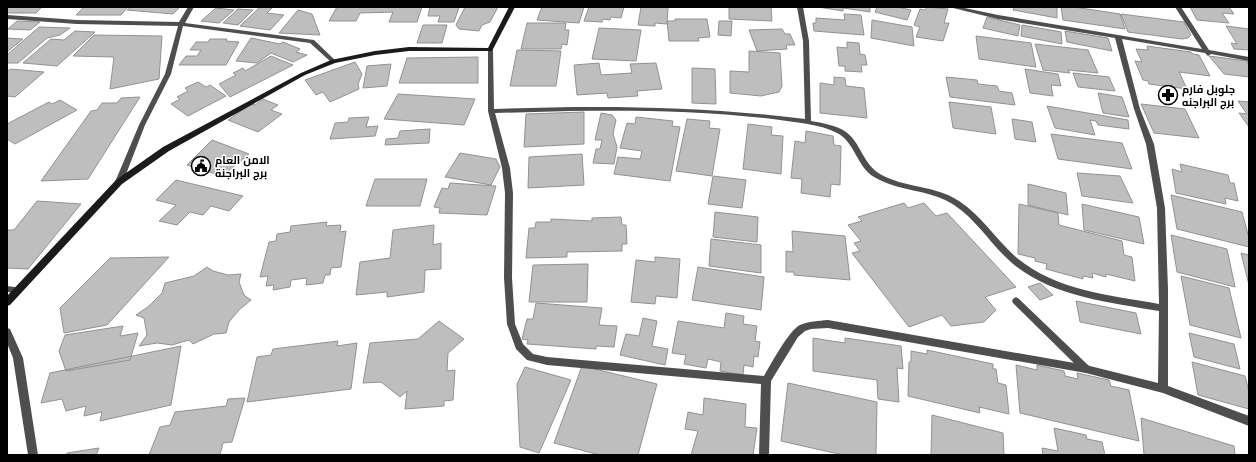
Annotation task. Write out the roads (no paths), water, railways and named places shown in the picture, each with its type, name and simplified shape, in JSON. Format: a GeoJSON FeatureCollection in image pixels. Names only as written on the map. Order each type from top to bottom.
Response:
{"type":"FeatureCollection","features":[{"type":"Feature","properties":{"kind":"street"},"geometry":{"type":"LineString","coordinates":[[119,182],[142,125],[168,74],[181,24],[191,7]]}},
{"type":"Feature","properties":{"kind":"street"},"geometry":{"type":"LineString","coordinates":[[512,7],[490,50],[492,111],[506,168],[509,193],[508,278],[511,324],[519,346],[530,357],[547,362],[766,380]]}},
{"type":"Feature","properties":{"kind":"street"},"geometry":{"type":"LineString","coordinates":[[800,7],[806,41],[808,122]]}},
{"type":"Feature","properties":{"kind":"street"},"geometry":{"type":"LineString","coordinates":[[952,7],[998,17],[1208,54],[1249,59]]}},
{"type":"Feature","properties":{"kind":"street"},"geometry":{"type":"LineString","coordinates":[[1178,7],[1208,54]]}},
{"type":"Feature","properties":{"kind":"street"},"geometry":{"type":"LineString","coordinates":[[7,17],[77,22],[181,24],[312,41],[332,61]]}},
{"type":"Feature","properties":{"kind":"street"},"geometry":{"type":"LineString","coordinates":[[1118,37],[1137,109],[1150,144],[1156,178],[1163,243],[1164,308],[1162,389]]}},
{"type":"Feature","properties":{"kind":"street"},"geometry":{"type":"LineString","coordinates":[[7,302],[119,182],[166,150],[219,119],[304,74],[332,61],[409,49],[490,50]]}},
{"type":"Feature","properties":{"kind":"street"},"geometry":{"type":"LineString","coordinates":[[492,111],[566,108],[726,112],[758,114],[808,122],[842,133],[851,142],[862,162],[874,174],[887,181],[928,190],[948,198],[963,208],[1014,260],[1036,276],[1057,286],[1083,293],[1164,308]]}},
{"type":"Feature","properties":{"kind":"street"},"geometry":{"type":"LineString","coordinates":[[7,289],[18,290]]}},
{"type":"Feature","properties":{"kind":"street"},"geometry":{"type":"LineString","coordinates":[[1016,301],[1086,369]]}},
{"type":"Feature","properties":{"kind":"street"},"geometry":{"type":"LineString","coordinates":[[764,455],[766,380],[795,334],[802,328],[811,325],[828,324],[1086,369],[1162,389],[1249,422]]}},
{"type":"Feature","properties":{"kind":"street"},"geometry":{"type":"LineString","coordinates":[[7,332],[18,358],[33,455]]}},
{"type":"Feature","properties":{"kind":"place","name":"جلوبل فارم برج البراجنه"},"geometry":{"type":"Point","coordinates":[1168,95]}},
{"type":"Feature","properties":{"kind":"place","name":"الامن العام برج البراجنة"},"geometry":{"type":"Point","coordinates":[201,166]}}]}
